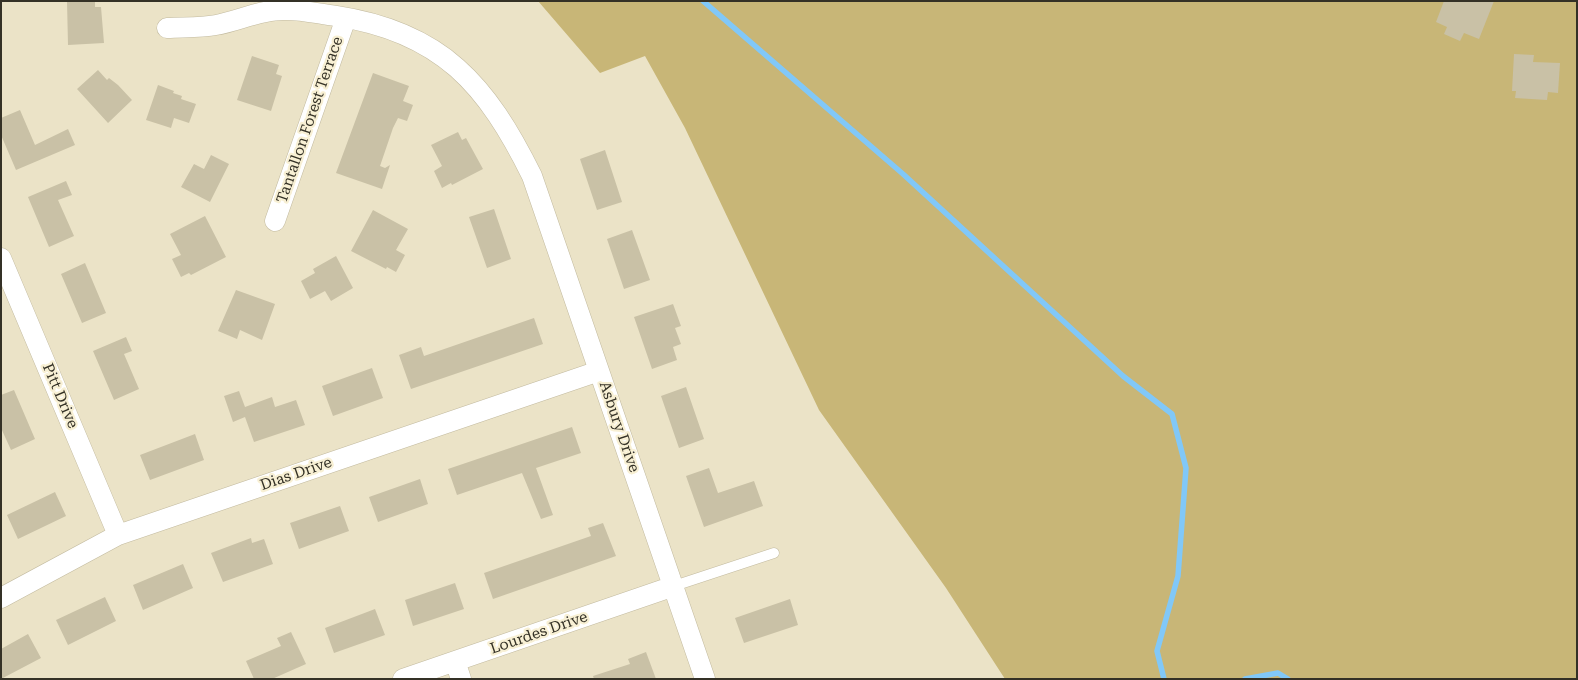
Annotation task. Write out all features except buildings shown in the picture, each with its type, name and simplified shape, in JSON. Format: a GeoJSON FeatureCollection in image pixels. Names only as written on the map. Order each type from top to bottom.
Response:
{"type":"FeatureCollection","features":[{"type":"Feature","properties":{"kind":"street","name":"Asbury Drive"},"geometry":{"type":"LineString","coordinates":[[167,28],[216,25],[283,10],[376,24],[413,38],[449,60],[482,92],[510,130],[532,176],[674,586],[704,679]]}},
{"type":"Feature","properties":{"kind":"street","name":"Tantallon Forest Terrace"},"geometry":{"type":"LineString","coordinates":[[275,221],[346,18]]}},
{"type":"Feature","properties":{"kind":"street","name":"Pitt Drive"},"geometry":{"type":"LineString","coordinates":[[1,258],[118,535]]}},
{"type":"Feature","properties":{"kind":"street","name":"Dias Drive"},"geometry":{"type":"LineString","coordinates":[[1,598],[118,535],[599,371]]}},
{"type":"Feature","properties":{"kind":"street","name":"Lourdes Drive"},"geometry":{"type":"LineString","coordinates":[[403,679],[458,670],[674,586]]}},
{"type":"Feature","properties":{"kind":"lane"},"geometry":{"type":"LineString","coordinates":[[674,586],[774,553]]}},
{"type":"Feature","properties":{"kind":"shaded area"},"geometry":{"type":"Polygon","coordinates":[[[538,1],[1577,1],[1577,679],[1005,679],[946,588],[819,410],[685,128],[645,56],[600,73],[538,1]]]}},
{"type":"Feature","properties":{"kind":"waterway"},"geometry":{"type":"LineString","coordinates":[[703,1],[903,174],[1123,376],[1172,414],[1186,468],[1178,576],[1157,651],[1164,679]]}},
{"type":"Feature","properties":{"kind":"waterway"},"geometry":{"type":"LineString","coordinates":[[1245,679],[1278,673],[1288,679]]}}]}
